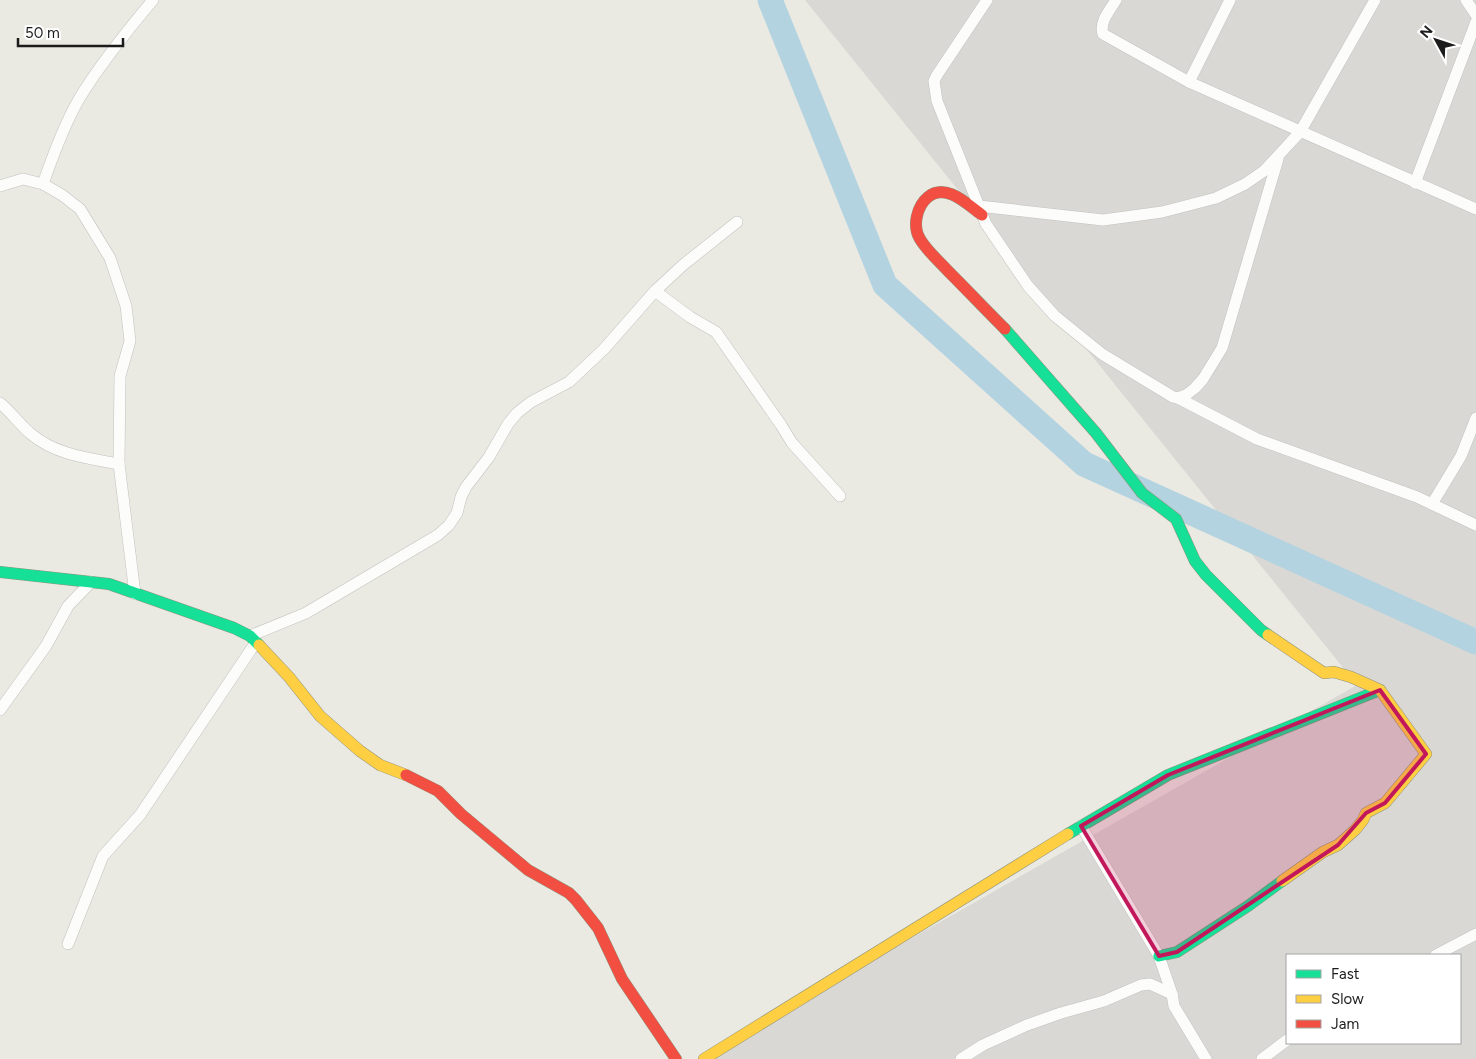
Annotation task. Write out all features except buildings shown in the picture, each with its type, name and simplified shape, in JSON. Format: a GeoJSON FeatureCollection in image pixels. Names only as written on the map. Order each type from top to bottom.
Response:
{"type":"FeatureCollection","features":[{"type":"Feature","properties":{"kind":"street"},"geometry":{"type":"LineString","coordinates":[[43,184],[54,154],[79,99],[123,36],[153,0]]}},
{"type":"Feature","properties":{"kind":"street"},"geometry":{"type":"LineString","coordinates":[[987,0],[934,82],[937,101],[986,224],[1028,286],[1055,316],[1102,354],[1173,397],[1257,439],[1417,497],[1476,525]]}},
{"type":"Feature","properties":{"kind":"street"},"geometry":{"type":"LineString","coordinates":[[1116,0],[1103,22],[1101,29],[1103,34],[1189,82],[1476,209]]}},
{"type":"Feature","properties":{"kind":"street"},"geometry":{"type":"LineString","coordinates":[[1189,82],[1230,0]]}},
{"type":"Feature","properties":{"kind":"street"},"geometry":{"type":"LineString","coordinates":[[1159,956],[1177,952],[1248,906],[1323,852],[1338,845],[1355,830],[1366,813],[1385,802],[1426,754],[1380,690],[1351,677],[1334,672],[1324,673],[1261,630],[1206,575],[1195,561],[1176,519],[1142,493],[1096,433],[1022,347],[933,255],[919,238],[916,226],[917,215],[921,205],[928,196],[940,191],[951,194],[981,210],[1103,220],[1162,212],[1216,198],[1264,171],[1300,132],[1373,0]]}},
{"type":"Feature","properties":{"kind":"street"},"geometry":{"type":"LineString","coordinates":[[1466,0],[1476,15]]}},
{"type":"Feature","properties":{"kind":"street"},"geometry":{"type":"LineString","coordinates":[[1415,183],[1476,22]]}},
{"type":"Feature","properties":{"kind":"street"},"geometry":{"type":"LineString","coordinates":[[1178,398],[1186,395],[1203,379],[1222,348],[1279,155]]}},
{"type":"Feature","properties":{"kind":"street"},"geometry":{"type":"LineString","coordinates":[[0,186],[23,179],[43,184],[62,195],[80,209],[87,217],[110,258],[126,306],[130,341],[120,376],[119,464],[135,594]]}},
{"type":"Feature","properties":{"kind":"street"},"geometry":{"type":"LineString","coordinates":[[68,944],[103,856],[140,815],[253,639],[306,613],[438,535],[457,514],[461,497],[517,413],[531,402],[569,382],[604,349],[655,291],[683,265],[737,222]]}},
{"type":"Feature","properties":{"kind":"street"},"geometry":{"type":"LineString","coordinates":[[655,291],[690,317],[716,332],[792,443],[840,496]]}},
{"type":"Feature","properties":{"kind":"street"},"geometry":{"type":"LineString","coordinates":[[0,403],[30,433],[52,448],[119,464]]}},
{"type":"Feature","properties":{"kind":"street"},"geometry":{"type":"LineString","coordinates":[[1432,504],[1462,456],[1476,418]]}},
{"type":"Feature","properties":{"kind":"street"},"geometry":{"type":"LineString","coordinates":[[0,572],[109,584],[178,607],[253,639],[289,677],[320,716],[360,751],[380,765],[415,778],[438,792],[528,870],[569,893],[598,928],[622,979],[676,1059]]}},
{"type":"Feature","properties":{"kind":"street"},"geometry":{"type":"LineString","coordinates":[[0,710],[46,646],[68,606],[90,582]]}},
{"type":"Feature","properties":{"kind":"street"},"geometry":{"type":"LineString","coordinates":[[704,1059],[1081,826],[1168,775],[1380,690]]}},
{"type":"Feature","properties":{"kind":"street"},"geometry":{"type":"LineString","coordinates":[[1081,826],[1159,956],[1176,1010],[1206,1059]]}},
{"type":"Feature","properties":{"kind":"street"},"geometry":{"type":"LineString","coordinates":[[1438,954],[1476,934]]}},
{"type":"Feature","properties":{"kind":"street"},"geometry":{"type":"LineString","coordinates":[[961,1059],[983,1045],[1027,1025],[1104,1001],[1141,985],[1150,984],[1172,994]]}},
{"type":"Feature","properties":{"kind":"street"},"geometry":{"type":"LineString","coordinates":[[1262,1059],[1286,1041]]}},
{"type":"Feature","properties":{"kind":"highlighted area"},"geometry":{"type":"Polygon","coordinates":[[[1380,690],[1426,754],[1385,803],[1366,813],[1338,845],[1177,952],[1159,956],[1081,826],[1168,775],[1380,690]]]}},
{"type":"Feature","properties":{"kind":"shaded area"},"geometry":{"type":"Polygon","coordinates":[[[805,0],[1476,0],[1476,1059],[699,1059],[1357,685],[805,0]]]}},
{"type":"Feature","properties":{"kind":"waterway"},"geometry":{"type":"LineString","coordinates":[[770,0],[885,285],[1084,464],[1476,642]]}},
{"type":"Feature","properties":{"kind":"traffic: fast"},"geometry":{"type":"LineString","coordinates":[[1005,329],[1096,433],[1142,493],[1176,519],[1195,561],[1206,575],[1268,635]]}},
{"type":"Feature","properties":{"kind":"traffic: fast"},"geometry":{"type":"LineString","coordinates":[[0,572],[109,584],[234,628],[250,636],[259,645]]}},
{"type":"Feature","properties":{"kind":"traffic: fast"},"geometry":{"type":"LineString","coordinates":[[1068,834],[1168,775],[1380,690]]}},
{"type":"Feature","properties":{"kind":"traffic: fast"},"geometry":{"type":"LineString","coordinates":[[1159,956],[1177,952],[1248,906],[1282,881]]}},
{"type":"Feature","properties":{"kind":"traffic: slow"},"geometry":{"type":"LineString","coordinates":[[1268,635],[1324,673],[1334,672],[1351,677],[1380,690],[1426,754],[1385,803],[1366,813],[1355,830],[1338,845],[1323,852],[1282,881]]}},
{"type":"Feature","properties":{"kind":"traffic: slow"},"geometry":{"type":"LineString","coordinates":[[259,645],[289,677],[320,716],[360,751],[380,765],[406,775]]}},
{"type":"Feature","properties":{"kind":"traffic: slow"},"geometry":{"type":"LineString","coordinates":[[704,1059],[1068,834]]}},
{"type":"Feature","properties":{"kind":"traffic: jam"},"geometry":{"type":"LineString","coordinates":[[982,215],[964,201],[949,193],[935,193],[928,197],[921,206],[916,228],[920,239],[930,252],[1005,329]]}},
{"type":"Feature","properties":{"kind":"traffic: jam"},"geometry":{"type":"LineString","coordinates":[[406,775],[438,791],[461,814],[528,870],[569,893],[576,900],[598,928],[622,979],[676,1059]]}}]}
